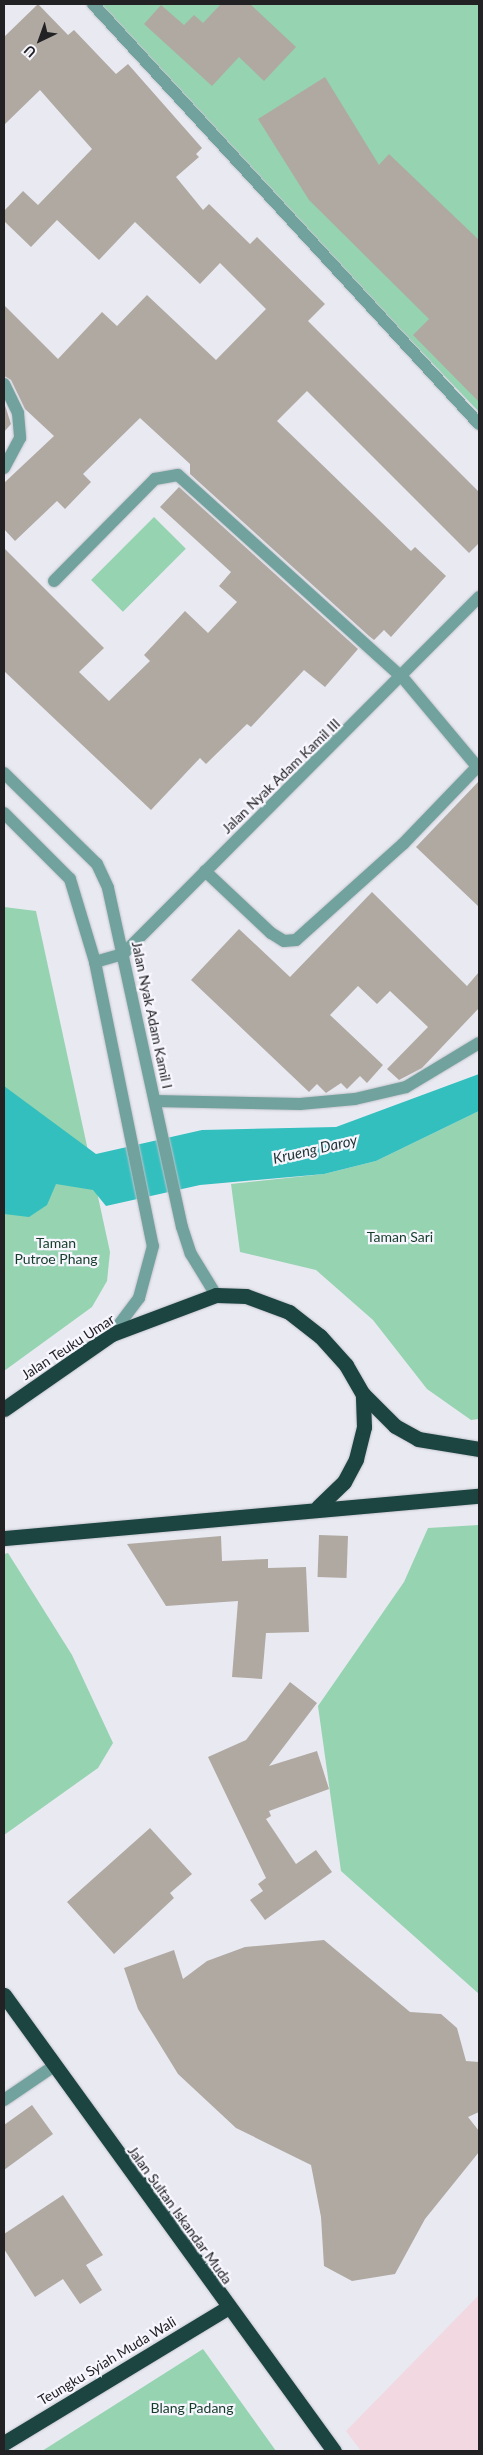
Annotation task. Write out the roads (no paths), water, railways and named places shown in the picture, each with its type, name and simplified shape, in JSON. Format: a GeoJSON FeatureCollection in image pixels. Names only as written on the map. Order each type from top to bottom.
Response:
{"type":"FeatureCollection","features":[{"type":"Feature","properties":{"kind":"highway","name":"Jalan Teuku Umar"},"geometry":{"type":"LineString","coordinates":[[4,1409],[112,1334],[216,1295],[246,1296],[289,1312],[320,1336],[346,1365],[363,1394],[395,1426],[418,1439],[479,1449]]}},
{"type":"Feature","properties":{"kind":"highway"},"geometry":{"type":"LineString","coordinates":[[318,1507],[344,1482],[356,1459],[364,1427],[363,1394]]}},
{"type":"Feature","properties":{"kind":"highway"},"geometry":{"type":"LineString","coordinates":[[4,1538],[318,1507],[479,1496]]}},
{"type":"Feature","properties":{"kind":"highway","name":"Jalan Sultan Iskandar Muda"},"geometry":{"type":"LineString","coordinates":[[4,1995],[227,2308],[334,2451]]}},
{"type":"Feature","properties":{"kind":"highway","name":"Teungku Syiah Muda Wali"},"geometry":{"type":"LineString","coordinates":[[4,2443],[227,2308]]}},
{"type":"Feature","properties":{"kind":"street"},"geometry":{"type":"LineString","coordinates":[[93,4],[479,424]]}},
{"type":"Feature","properties":{"kind":"street"},"geometry":{"type":"LineString","coordinates":[[4,384],[18,413],[20,438],[4,468]]}},
{"type":"Feature","properties":{"kind":"street"},"geometry":{"type":"LineString","coordinates":[[54,582],[155,479],[178,475],[403,678],[478,767],[403,844],[296,940],[284,941],[271,933],[205,872]]}},
{"type":"Feature","properties":{"kind":"street","name":"Jalan Nyak Adam Kamil III"},"geometry":{"type":"LineString","coordinates":[[95,962],[123,954],[403,678],[479,597]]}},
{"type":"Feature","properties":{"kind":"street","name":"Jalan Nyak Adam Kamil I"},"geometry":{"type":"LineString","coordinates":[[4,774],[97,864],[108,888],[178,1204],[191,1254],[216,1295]]}},
{"type":"Feature","properties":{"kind":"street"},"geometry":{"type":"LineString","coordinates":[[4,813],[70,879],[95,962],[121,1099],[153,1246],[148,1272],[138,1298],[112,1334]]}},
{"type":"Feature","properties":{"kind":"street"},"geometry":{"type":"LineString","coordinates":[[155,1101],[300,1104],[354,1099],[406,1088],[479,1043]]}},
{"type":"Feature","properties":{"kind":"street"},"geometry":{"type":"LineString","coordinates":[[4,2100],[54,2066]]}},
{"type":"Feature","properties":{"kind":"water","name":"Krueng Daroy"},"geometry":{"type":"Polygon","coordinates":[[[479,1074],[479,1111],[376,1161],[324,1174],[200,1185],[106,1206],[93,1190],[56,1184],[47,1205],[29,1217],[4,1214],[4,1086],[96,1154],[202,1130],[336,1127],[479,1074]]]}},
{"type":"Feature","properties":{"kind":"park label","name":"Taman Sari"},"geometry":{"type":"Point","coordinates":[400,1237]}},
{"type":"Feature","properties":{"kind":"park label","name":"Taman Putroe Phang"},"geometry":{"type":"Point","coordinates":[56,1252]}},
{"type":"Feature","properties":{"kind":"park label","name":"Blang Padang"},"geometry":{"type":"Point","coordinates":[192,2408]}}]}
